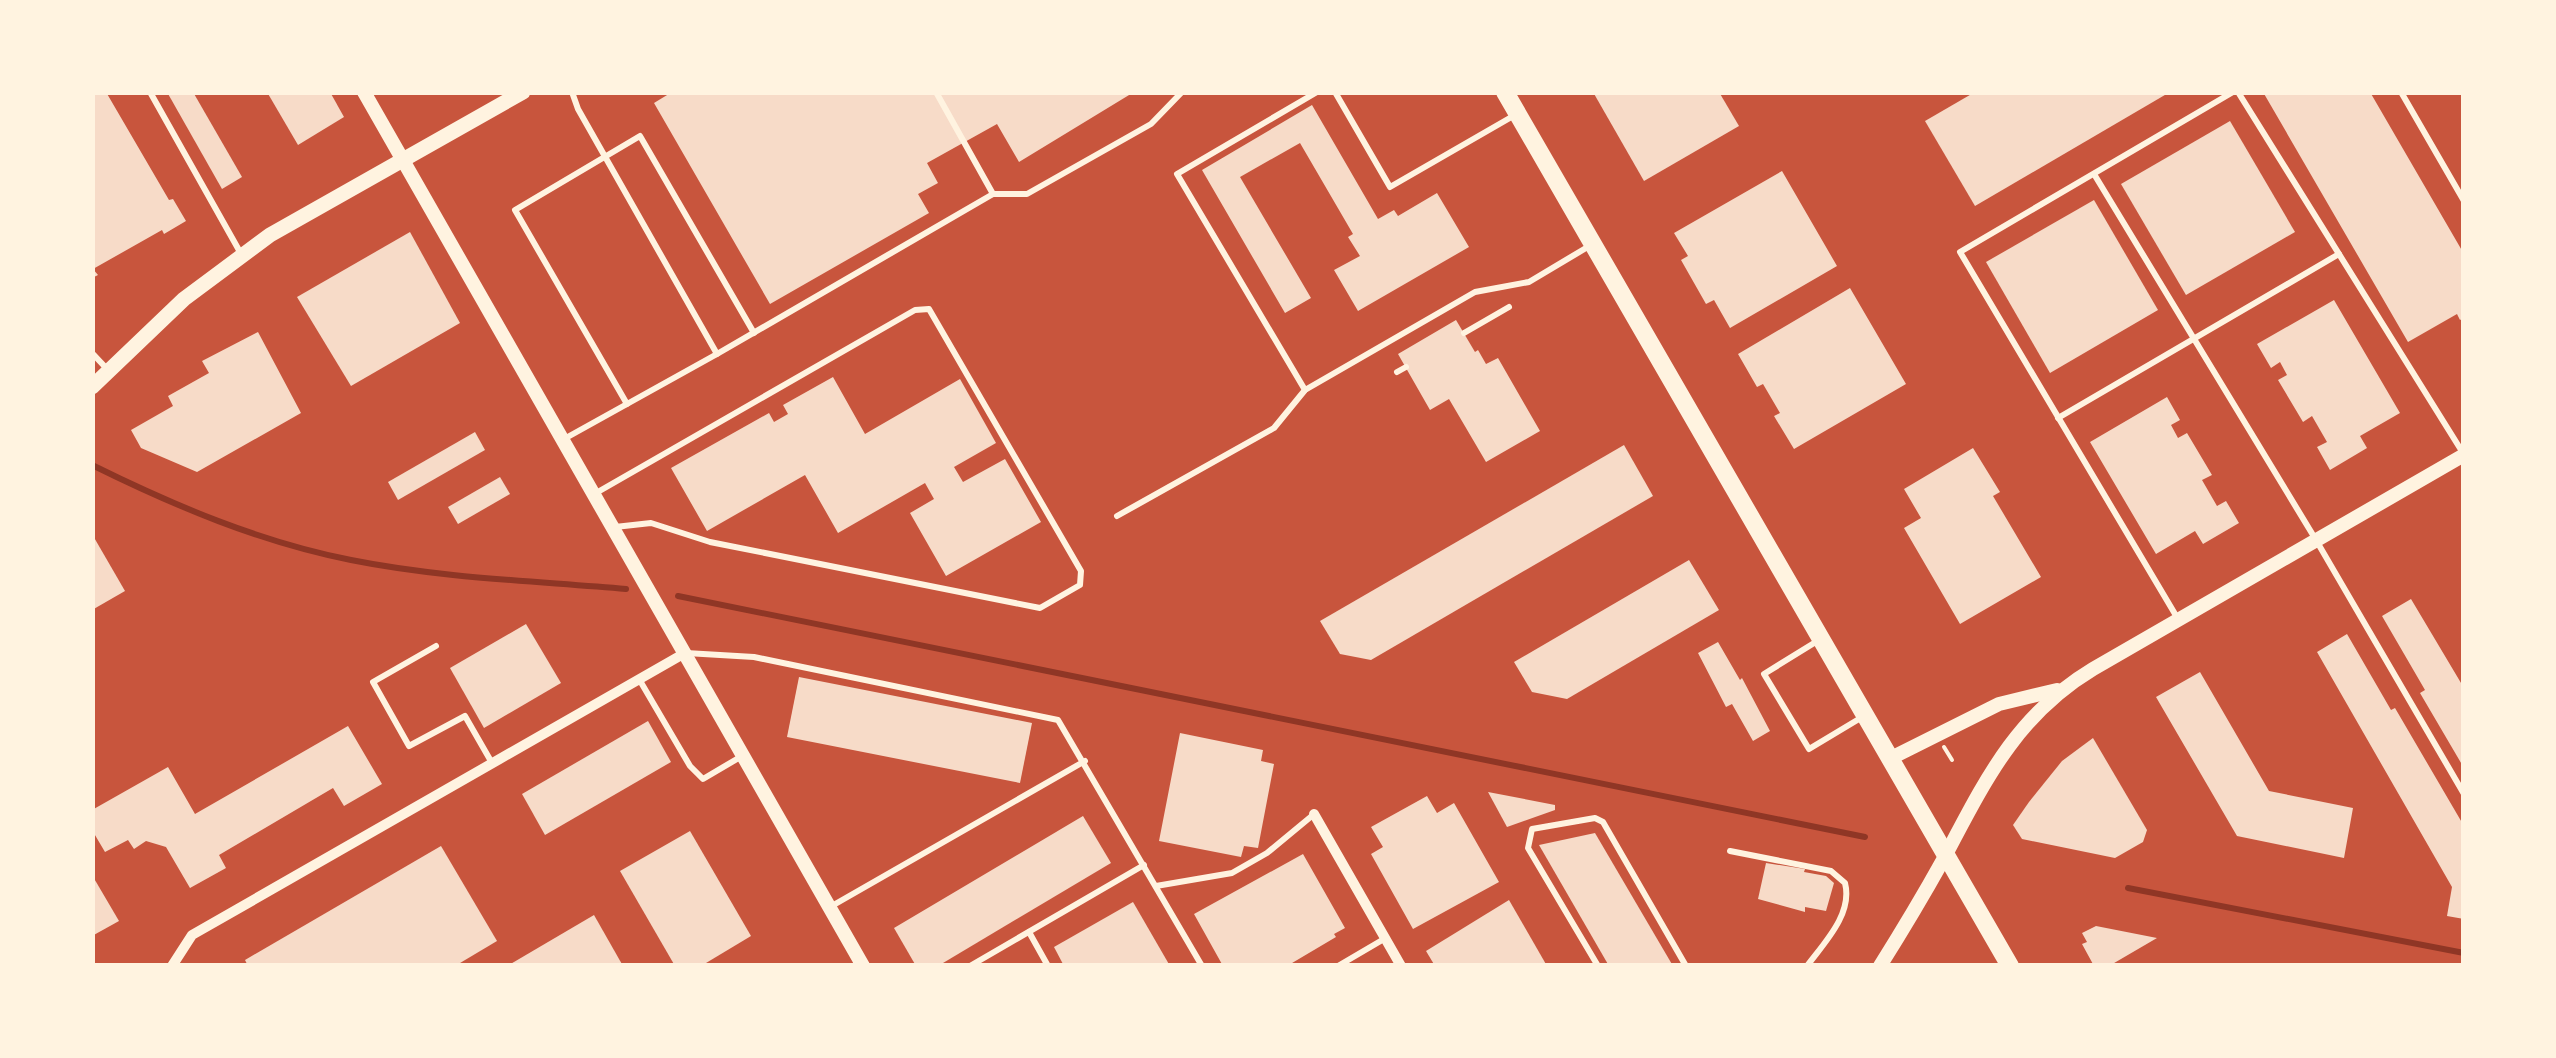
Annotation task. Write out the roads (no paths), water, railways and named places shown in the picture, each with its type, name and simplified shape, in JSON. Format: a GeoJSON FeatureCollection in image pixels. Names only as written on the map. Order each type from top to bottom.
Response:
{"type":"FeatureCollection","features":[{"type":"Feature","properties":{"kind":"main road"},"geometry":{"type":"LineString","coordinates":[[92,387],[184,299],[270,236],[523,92]]}},
{"type":"Feature","properties":{"kind":"main road"},"geometry":{"type":"LineString","coordinates":[[1505,92],[2010,966]]}},
{"type":"Feature","properties":{"kind":"street"},"geometry":{"type":"LineString","coordinates":[[364,92],[863,966]]}},
{"type":"Feature","properties":{"kind":"street"},"geometry":{"type":"LineString","coordinates":[[1880,966],[1995,764],[2062,688],[2464,454]]}},
{"type":"Feature","properties":{"kind":"street"},"geometry":{"type":"LineString","coordinates":[[172,966],[192,935],[685,653]]}},
{"type":"Feature","properties":{"kind":"street"},"geometry":{"type":"LineString","coordinates":[[1890,759],[1999,704],[2062,688]]}},
{"type":"Feature","properties":{"kind":"street"},"geometry":{"type":"LineString","coordinates":[[1314,814],[1401,966]]}},
{"type":"Feature","properties":{"kind":"lane"},"geometry":{"type":"LineString","coordinates":[[150,92],[242,256]]}},
{"type":"Feature","properties":{"kind":"lane"},"geometry":{"type":"LineString","coordinates":[[572,92],[718,354]]}},
{"type":"Feature","properties":{"kind":"lane"},"geometry":{"type":"LineString","coordinates":[[936,92],[993,194]]}},
{"type":"Feature","properties":{"kind":"lane"},"geometry":{"type":"LineString","coordinates":[[564,439],[993,194],[1027,194],[1151,124],[1182,92]]}},
{"type":"Feature","properties":{"kind":"lane"},"geometry":{"type":"LineString","coordinates":[[1305,390],[1176,174],[1317,92]]}},
{"type":"Feature","properties":{"kind":"lane"},"geometry":{"type":"LineString","coordinates":[[1335,92],[1390,187],[1517,113]]}},
{"type":"Feature","properties":{"kind":"lane"},"geometry":{"type":"LineString","coordinates":[[2178,620],[1960,252],[2094,174],[2236,92],[2464,454]]}},
{"type":"Feature","properties":{"kind":"lane"},"geometry":{"type":"LineString","coordinates":[[2401,92],[2464,201]]}},
{"type":"Feature","properties":{"kind":"lane"},"geometry":{"type":"LineString","coordinates":[[627,404],[515,210],[640,136],[754,333]]}},
{"type":"Feature","properties":{"kind":"lane"},"geometry":{"type":"LineString","coordinates":[[2094,174],[2316,540],[2464,794]]}},
{"type":"Feature","properties":{"kind":"lane"},"geometry":{"type":"LineString","coordinates":[[1117,516],[1274,428],[1305,390],[1476,292],[1530,282],[1592,244]]}},
{"type":"Feature","properties":{"kind":"lane"},"geometry":{"type":"LineString","coordinates":[[2058,418],[2338,254]]}},
{"type":"Feature","properties":{"kind":"lane"},"geometry":{"type":"LineString","coordinates":[[1464,333],[1509,307]]}},
{"type":"Feature","properties":{"kind":"lane"},"geometry":{"type":"LineString","coordinates":[[595,493],[915,310],[929,309],[1081,571],[1080,585],[1040,608],[710,542],[652,523],[615,528]]}},
{"type":"Feature","properties":{"kind":"lane"},"geometry":{"type":"LineString","coordinates":[[92,353],[109,371]]}},
{"type":"Feature","properties":{"kind":"lane"},"geometry":{"type":"LineString","coordinates":[[1397,372],[1406,367]]}},
{"type":"Feature","properties":{"kind":"lane"},"geometry":{"type":"LineString","coordinates":[[1820,639],[1764,674],[1809,749],[1864,716]]}},
{"type":"Feature","properties":{"kind":"lane"},"geometry":{"type":"LineString","coordinates":[[436,646],[373,682],[408,746],[465,716],[492,763]]}},
{"type":"Feature","properties":{"kind":"lane"},"geometry":{"type":"LineString","coordinates":[[685,653],[754,656],[1058,720],[1202,966]]}},
{"type":"Feature","properties":{"kind":"lane"},"geometry":{"type":"LineString","coordinates":[[639,679],[690,766],[703,779],[743,755]]}},
{"type":"Feature","properties":{"kind":"lane"},"geometry":{"type":"LineString","coordinates":[[830,907],[1084,760]]}},
{"type":"Feature","properties":{"kind":"lane"},"geometry":{"type":"LineString","coordinates":[[1156,886],[1232,873],[1267,853],[1314,814]]}},
{"type":"Feature","properties":{"kind":"lane"},"geometry":{"type":"LineString","coordinates":[[1598,966],[1528,848],[1532,829],[1596,818],[1603,822],[1686,966]]}},
{"type":"Feature","properties":{"kind":"lane"},"geometry":{"type":"LineString","coordinates":[[1730,851],[1831,871],[1845,883],[1847,901],[1843,912],[1807,966]]}},
{"type":"Feature","properties":{"kind":"lane"},"geometry":{"type":"LineString","coordinates":[[970,966],[1144,865]]}},
{"type":"Feature","properties":{"kind":"lane"},"geometry":{"type":"LineString","coordinates":[[1029,932],[1048,966]]}},
{"type":"Feature","properties":{"kind":"lane"},"geometry":{"type":"LineString","coordinates":[[1338,966],[1385,938]]}},
{"type":"Feature","properties":{"kind":"waterway"},"geometry":{"type":"LineString","coordinates":[[92,465],[218,521],[351,560],[419,571],[626,589]]}},
{"type":"Feature","properties":{"kind":"waterway"},"geometry":{"type":"LineString","coordinates":[[678,596],[1865,837]]}},
{"type":"Feature","properties":{"kind":"waterway"},"geometry":{"type":"LineString","coordinates":[[2128,888],[2464,953]]}}]}
